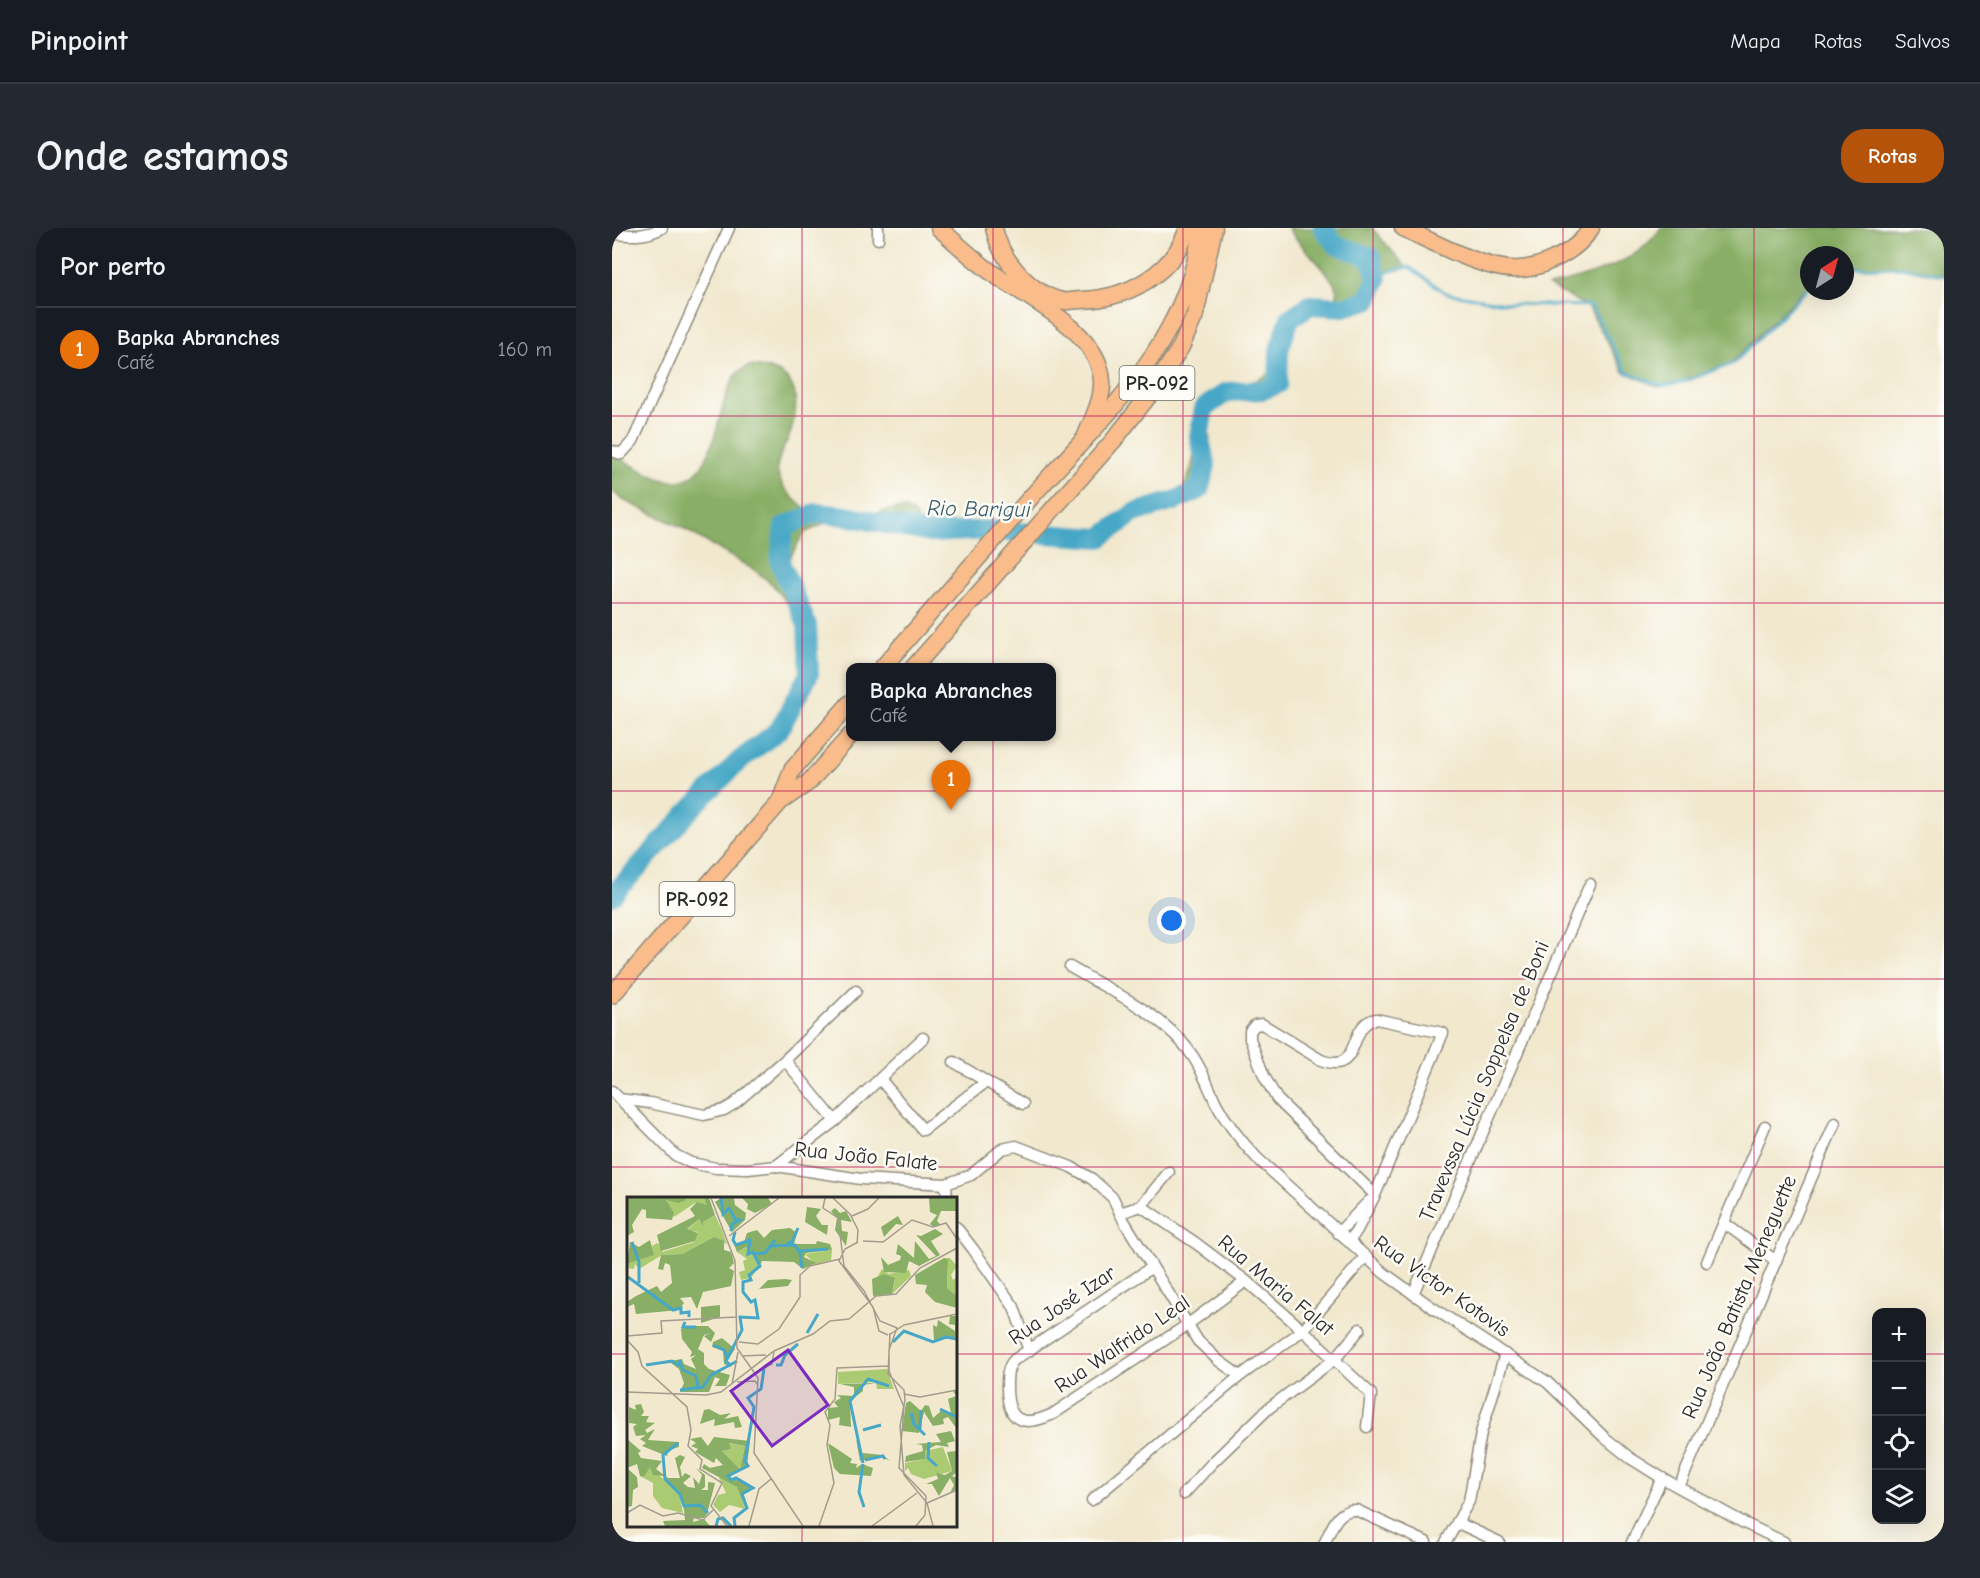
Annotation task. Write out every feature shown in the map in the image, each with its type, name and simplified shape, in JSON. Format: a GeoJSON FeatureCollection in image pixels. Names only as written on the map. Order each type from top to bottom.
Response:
{"type":"FeatureCollection","features":[{"type":"Feature","properties":{"kind":"main road"},"geometry":{"type":"LineString","coordinates":[[939,228],[989,271],[1064,322],[1086,340],[1097,360],[1102,381],[1100,399],[1085,438]]}},
{"type":"Feature","properties":{"kind":"main road"},"geometry":{"type":"LineString","coordinates":[[994,228],[996,238],[1008,263],[1036,290],[1063,301],[1094,300],[1120,295],[1149,281],[1173,256],[1188,228]]}},
{"type":"Feature","properties":{"kind":"main road","name":"PR-092"},"geometry":{"type":"LineString","coordinates":[[886,663],[1031,498],[1120,401],[1152,359],[1189,286],[1199,250],[1201,228]]}},
{"type":"Feature","properties":{"kind":"main road","name":"PR-092"},"geometry":{"type":"LineString","coordinates":[[917,663],[1113,441],[1150,394],[1181,347],[1195,315],[1214,228]]}},
{"type":"Feature","properties":{"kind":"main road"},"geometry":{"type":"LineString","coordinates":[[1402,228],[1477,261],[1511,269],[1539,266],[1566,254],[1591,228]]}},
{"type":"Feature","properties":{"kind":"main road"},"geometry":{"type":"LineString","coordinates":[[1430,228],[1482,252],[1511,258],[1539,256],[1562,244],[1577,228]]}},
{"type":"Feature","properties":{"kind":"main road","name":"PR-092"},"geometry":{"type":"LineString","coordinates":[[780,802],[792,770],[846,708]]}},
{"type":"Feature","properties":{"kind":"main road","name":"PR-092"},"geometry":{"type":"LineString","coordinates":[[612,995],[780,802],[809,782],[846,740]]}},
{"type":"Feature","properties":{"kind":"street"},"geometry":{"type":"LineString","coordinates":[[612,233],[632,237],[662,228]]}},
{"type":"Feature","properties":{"kind":"street"},"geometry":{"type":"LineString","coordinates":[[616,452],[633,441],[729,228]]}},
{"type":"Feature","properties":{"kind":"street","name":"Travevssa Lúcia Soppelsa de Boni"},"geometry":{"type":"LineString","coordinates":[[1413,1294],[1590,884]]}},
{"type":"Feature","properties":{"kind":"street","name":"Rua Victor Kotovis"},"geometry":{"type":"LineString","coordinates":[[1070,967],[1147,1013],[1182,1042],[1195,1058],[1222,1114],[1240,1139],[1257,1158],[1365,1257],[1413,1294],[1547,1382],[1618,1449],[1662,1478],[1784,1542]]}},
{"type":"Feature","properties":{"kind":"street"},"geometry":{"type":"LineString","coordinates":[[615,1095],[704,1115],[712,1114],[734,1104],[785,1060],[856,991]]}},
{"type":"Feature","properties":{"kind":"street"},"geometry":{"type":"LineString","coordinates":[[1349,1242],[1375,1195],[1443,1033],[1376,1019],[1368,1020],[1346,1059],[1339,1064],[1331,1064],[1262,1024],[1255,1025],[1250,1039],[1264,1076],[1277,1099],[1375,1195]]}},
{"type":"Feature","properties":{"kind":"street"},"geometry":{"type":"LineString","coordinates":[[776,1166],[835,1121],[923,1038]]}},
{"type":"Feature","properties":{"kind":"street"},"geometry":{"type":"LineString","coordinates":[[785,1060],[835,1121]]}},
{"type":"Feature","properties":{"kind":"street"},"geometry":{"type":"LineString","coordinates":[[954,1062],[1023,1104]]}},
{"type":"Feature","properties":{"kind":"street"},"geometry":{"type":"LineString","coordinates":[[880,1079],[923,1130],[986,1082]]}},
{"type":"Feature","properties":{"kind":"street","name":"Rua João Falate"},"geometry":{"type":"LineString","coordinates":[[615,1095],[667,1149],[683,1160],[716,1168],[776,1166],[861,1179],[946,1184],[971,1175],[1002,1149],[1016,1146],[1083,1173],[1113,1197],[1120,1213],[1187,1325],[1208,1352],[1240,1376]]}},
{"type":"Feature","properties":{"kind":"street","name":"Rua João Batista Meneguette"},"geometry":{"type":"LineString","coordinates":[[1679,1487],[1835,1123]]}},
{"type":"Feature","properties":{"kind":"street"},"geometry":{"type":"LineString","coordinates":[[1707,1262],[1765,1126]]}},
{"type":"Feature","properties":{"kind":"street"},"geometry":{"type":"LineString","coordinates":[[1120,1213],[1140,1206],[1169,1172]]}},
{"type":"Feature","properties":{"kind":"street"},"geometry":{"type":"LineString","coordinates":[[946,1184],[947,1197]]}},
{"type":"Feature","properties":{"kind":"street"},"geometry":{"type":"LineString","coordinates":[[1338,1233],[1375,1195]]}},
{"type":"Feature","properties":{"kind":"street","name":"Rua Maria Falat"},"geometry":{"type":"LineString","coordinates":[[1140,1206],[1197,1244],[1246,1281],[1335,1359],[1371,1394],[1367,1427]]}},
{"type":"Feature","properties":{"kind":"street"},"geometry":{"type":"LineString","coordinates":[[1724,1223],[1776,1261]]}},
{"type":"Feature","properties":{"kind":"street"},"geometry":{"type":"LineString","coordinates":[[957,1228],[1014,1307],[1029,1351]]}},
{"type":"Feature","properties":{"kind":"street"},"geometry":{"type":"LineString","coordinates":[[1092,1500],[1240,1376],[1302,1330],[1365,1257]]}},
{"type":"Feature","properties":{"kind":"street","name":"Rua José Izar"},"geometry":{"type":"LineString","coordinates":[[1014,1417],[1009,1410],[1007,1397],[1008,1370],[1014,1360],[1152,1267]]}},
{"type":"Feature","properties":{"kind":"street","name":"Rua Walfrido Leal"},"geometry":{"type":"LineString","coordinates":[[1014,1417],[1034,1421],[1053,1414],[1187,1325],[1246,1281]]}},
{"type":"Feature","properties":{"kind":"street"},"geometry":{"type":"LineString","coordinates":[[1184,1494],[1212,1463],[1269,1408],[1335,1359],[1360,1329]]}},
{"type":"Feature","properties":{"kind":"street"},"geometry":{"type":"LineString","coordinates":[[1446,1542],[1469,1501],[1481,1433],[1504,1354]]}},
{"type":"Feature","properties":{"kind":"street"},"geometry":{"type":"LineString","coordinates":[[1632,1542],[1662,1478]]}},
{"type":"Feature","properties":{"kind":"street"},"geometry":{"type":"LineString","coordinates":[[1325,1542],[1338,1518],[1343,1512],[1350,1510],[1356,1510],[1426,1542]]}},
{"type":"Feature","properties":{"kind":"street"},"geometry":{"type":"LineString","coordinates":[[1458,1523],[1499,1542]]}},
{"type":"Feature","properties":{"kind":"green space"},"geometry":{"type":"Polygon","coordinates":[[[1288,228],[1372,228],[1407,268],[1377,274],[1365,301],[1334,308],[1337,293],[1335,286],[1324,269],[1288,228]]]}},
{"type":"Feature","properties":{"kind":"green space"},"geometry":{"type":"Polygon","coordinates":[[[1661,228],[1944,228],[1944,276],[1897,267],[1854,268],[1854,246],[1800,246],[1800,294],[1731,363],[1680,383],[1659,387],[1624,372],[1588,307],[1549,286],[1613,266],[1636,253],[1661,228]]]}},
{"type":"Feature","properties":{"kind":"green space"},"geometry":{"type":"Polygon","coordinates":[[[749,366],[776,371],[785,377],[795,393],[796,404],[791,431],[777,469],[782,484],[789,494],[806,508],[823,516],[850,519],[893,509],[904,509],[916,516],[919,525],[920,538],[834,519],[804,533],[786,565],[813,630],[813,636],[773,585],[756,571],[681,527],[623,500],[612,491],[612,454],[664,480],[687,479],[699,470],[714,439],[730,387],[738,373],[749,366]]]}},
{"type":"Feature","properties":{"kind":"green space"},"geometry":{"type":"Polygon","coordinates":[[[1278,368],[1275,385],[1227,395],[1209,408],[1210,468],[1199,489],[1177,500],[1192,465],[1194,417],[1198,404],[1212,392],[1243,385],[1278,368]]]}},
{"type":"Feature","properties":{"kind":"waterway","name":"Rio Barigui"},"geometry":{"type":"LineString","coordinates":[[612,896],[692,808],[739,761],[779,730],[809,674],[807,625],[780,562],[784,527],[816,513],[846,516],[930,533],[990,530],[1100,538],[1134,513],[1174,501],[1199,490],[1206,465],[1199,437],[1204,408],[1227,392],[1263,390],[1278,384],[1279,350],[1290,318],[1310,305],[1344,307],[1368,300],[1377,279],[1371,257],[1336,245],[1323,228]]}},
{"type":"Feature","properties":{"kind":"waterway"},"geometry":{"type":"LineString","coordinates":[[1377,279],[1386,272],[1409,267],[1446,293],[1511,304],[1591,306],[1627,372],[1662,386],[1683,382],[1734,363],[1800,297]]}},
{"type":"Feature","properties":{"kind":"waterway"},"geometry":{"type":"LineString","coordinates":[[1854,268],[1900,267],[1944,275]]}},
{"type":"Feature","properties":{"kind":"place","name":"Bapka Abranches"},"geometry":{"type":"Point","coordinates":[951,810]}}]}
